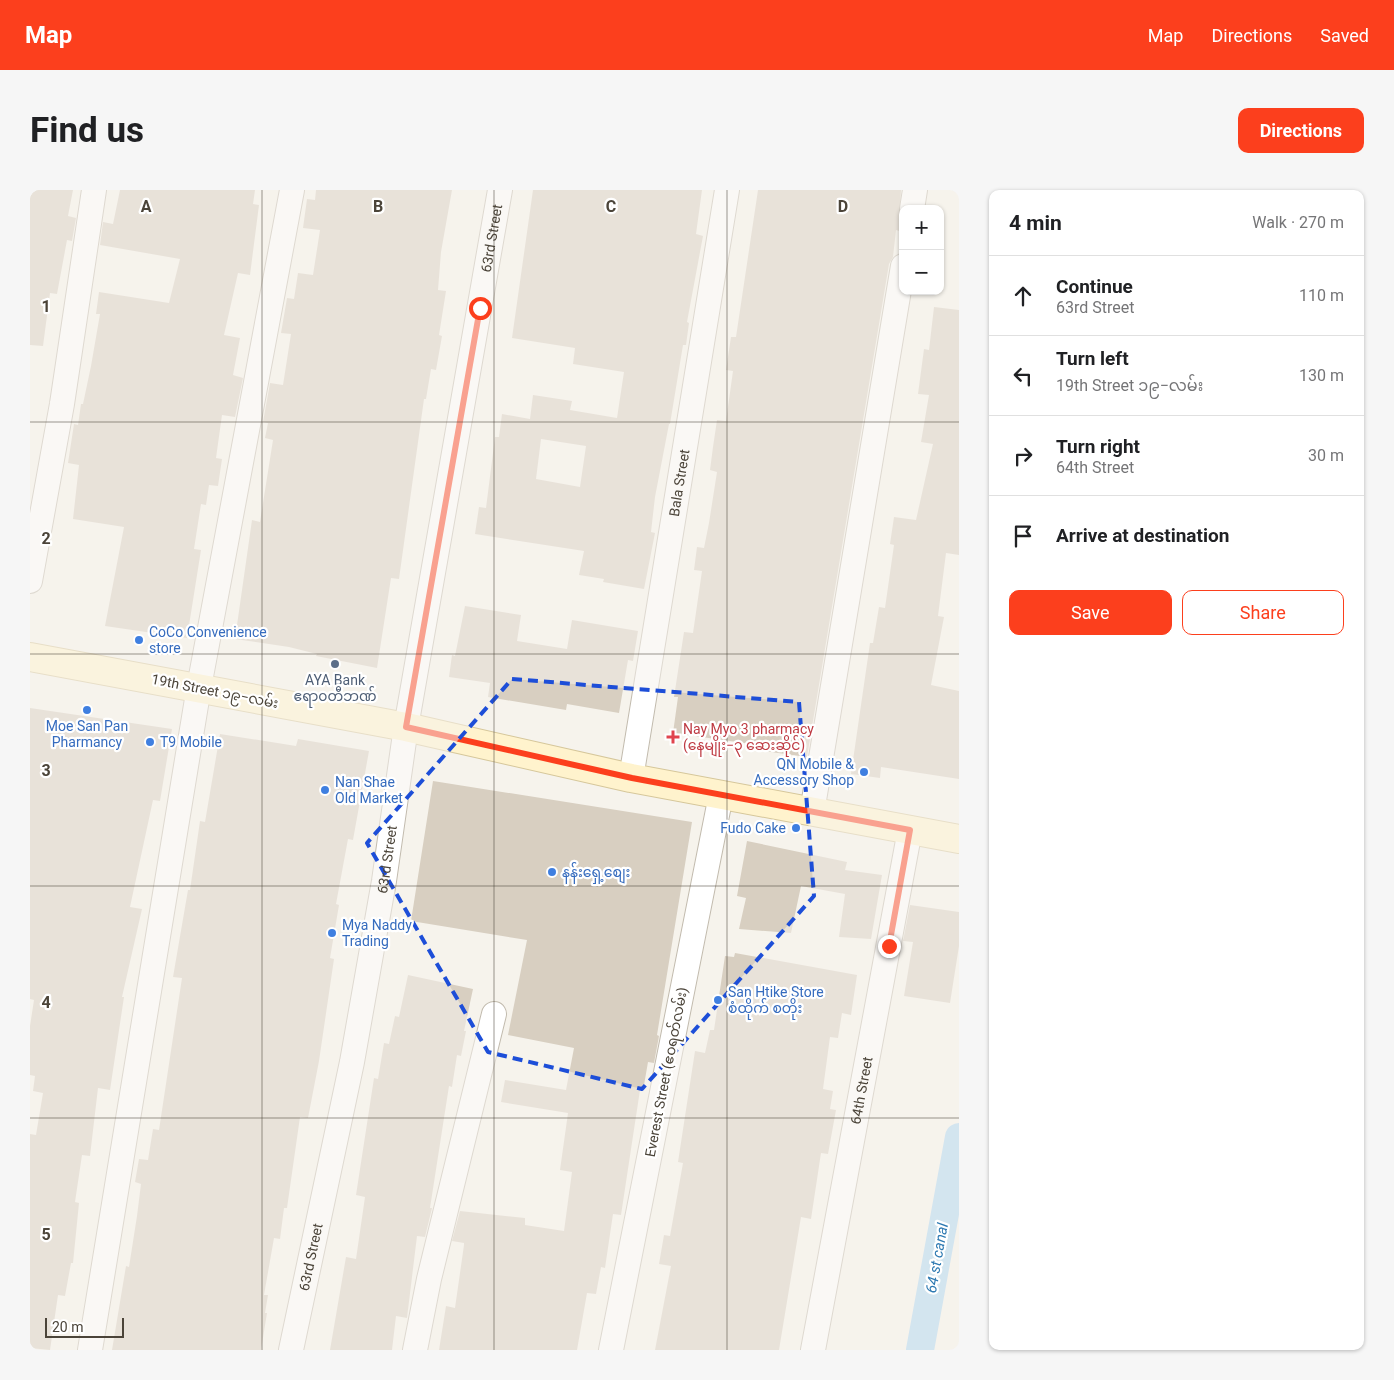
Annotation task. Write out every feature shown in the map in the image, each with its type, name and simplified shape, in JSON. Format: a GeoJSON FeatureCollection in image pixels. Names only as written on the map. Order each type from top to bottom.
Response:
{"type":"FeatureCollection","features":[{"type":"Feature","properties":{"kind":"street"},"geometry":{"type":"LineString","coordinates":[[30,581],[62,404],[94,190]]}},
{"type":"Feature","properties":{"kind":"street"},"geometry":{"type":"LineString","coordinates":[[90,1350],[199,687],[292,190]]}},
{"type":"Feature","properties":{"kind":"street","name":"63rd Street"},"geometry":{"type":"LineString","coordinates":[[291,1350],[352,1062],[384,881],[406,727],[500,190]]}},
{"type":"Feature","properties":{"kind":"street","name":"Bala Street"},"geometry":{"type":"LineString","coordinates":[[632,778],[727,190]]}},
{"type":"Feature","properties":{"kind":"street"},"geometry":{"type":"LineString","coordinates":[[913,205],[915,190]]}},
{"type":"Feature","properties":{"kind":"street"},"geometry":{"type":"LineString","coordinates":[[812,812],[899,290]]}},
{"type":"Feature","properties":{"kind":"street","name":"19th Street ၁၉−လမ်း"},"geometry":{"type":"LineString","coordinates":[[30,657],[406,727],[632,778],[959,839]]}},
{"type":"Feature","properties":{"kind":"street","name":"Everest Street (ဧ၀ရတ်လမ်း)"},"geometry":{"type":"LineString","coordinates":[[611,1350],[721,795]]}},
{"type":"Feature","properties":{"kind":"street","name":"64th Street"},"geometry":{"type":"LineString","coordinates":[[813,1350],[910,830]]}},
{"type":"Feature","properties":{"kind":"street"},"geometry":{"type":"LineString","coordinates":[[415,1350],[429,1280],[494,1014]]}},
{"type":"Feature","properties":{"kind":"highlighted area"},"geometry":{"type":"Polygon","coordinates":[[[512,679],[799,702],[814,896],[642,1089],[488,1052],[367,843],[512,679]]]}},
{"type":"Feature","properties":{"kind":"building"},"geometry":{"type":"Polygon","coordinates":[[[30,190],[73,190],[68,216],[76,218],[72,241],[67,240],[57,294],[50,293],[43,346],[30,345],[30,190]]]}},
{"type":"Feature","properties":{"kind":"building"},"geometry":{"type":"Polygon","coordinates":[[[120,190],[255,190],[253,204],[259,205],[250,275],[238,273],[224,335],[240,338],[233,375],[243,378],[235,417],[222,415],[216,458],[222,459],[218,486],[209,485],[206,505],[201,504],[194,549],[201,550],[187,638],[105,626],[124,527],[73,519],[79,465],[68,463],[74,424],[78,425],[81,404],[83,404],[91,366],[100,314],[96,314],[99,292],[169,303],[180,259],[100,245],[103,222],[113,224],[120,190]]]}},
{"type":"Feature","properties":{"kind":"building"},"geometry":{"type":"Polygon","coordinates":[[[316,190],[452,190],[441,252],[438,290],[446,291],[439,335],[442,336],[436,370],[431,369],[426,399],[424,399],[399,579],[391,578],[377,668],[316,656],[317,654],[289,647],[235,639],[252,520],[260,522],[273,440],[265,438],[268,423],[263,422],[270,383],[283,385],[291,334],[281,333],[287,298],[294,299],[298,273],[313,275],[320,230],[303,228],[307,199],[315,200],[316,190]]]}},
{"type":"Feature","properties":{"kind":"building"},"geometry":{"type":"Polygon","coordinates":[[[533,190],[702,190],[696,234],[703,236],[687,322],[689,323],[686,345],[683,345],[670,424],[655,497],[651,532],[655,533],[644,589],[603,582],[604,579],[579,575],[584,551],[475,534],[479,507],[486,508],[495,437],[499,437],[502,414],[530,419],[533,395],[572,401],[570,410],[617,418],[624,372],[573,364],[575,348],[512,338],[533,190]],[[541,439],[536,479],[580,487],[586,446],[541,439]]]}},
{"type":"Feature","properties":{"kind":"building"},"geometry":{"type":"Polygon","coordinates":[[[758,190],[901,190],[899,231],[896,230],[893,257],[889,264],[807,757],[764,751],[765,746],[673,733],[678,697],[674,697],[684,632],[693,633],[702,571],[694,570],[697,547],[704,548],[717,472],[710,470],[717,420],[726,421],[733,371],[726,370],[731,337],[736,337],[758,190]]]}},
{"type":"Feature","properties":{"kind":"building"},"geometry":{"type":"Polygon","coordinates":[[[934,307],[959,310],[959,555],[946,553],[938,616],[944,617],[931,685],[959,691],[959,779],[881,767],[880,778],[851,774],[870,643],[873,643],[879,607],[885,608],[894,545],[890,544],[894,517],[916,520],[933,444],[921,442],[929,395],[918,394],[924,349],[929,350],[934,307]]]}},
{"type":"Feature","properties":{"kind":"building"},"geometry":{"type":"Polygon","coordinates":[[[465,606],[521,615],[517,641],[567,649],[572,620],[638,631],[633,661],[628,660],[619,713],[567,704],[566,710],[488,697],[490,683],[449,677],[452,655],[455,656],[465,606]]]}},
{"type":"Feature","properties":{"kind":"building"},"geometry":{"type":"Polygon","coordinates":[[[30,708],[172,729],[160,801],[153,800],[130,907],[142,909],[122,997],[124,997],[110,1090],[98,1088],[90,1156],[82,1155],[75,1202],[79,1203],[73,1263],[71,1263],[65,1296],[58,1295],[50,1350],[30,1348],[30,1134],[36,1135],[43,1093],[33,1091],[35,1076],[30,1075],[30,1026],[34,1000],[30,999],[30,708]]]}},
{"type":"Feature","properties":{"kind":"building"},"geometry":{"type":"Polygon","coordinates":[[[220,734],[296,746],[298,739],[369,751],[353,840],[348,839],[336,904],[339,905],[330,958],[334,959],[319,1061],[308,1118],[300,1117],[287,1208],[284,1208],[280,1239],[274,1238],[264,1295],[268,1295],[261,1350],[112,1350],[126,1266],[129,1267],[137,1216],[141,1184],[135,1182],[139,1159],[148,1160],[153,1129],[159,1130],[182,978],[173,977],[188,890],[190,890],[200,821],[205,822],[220,734]]]}},
{"type":"Feature","properties":{"kind":"building"},"geometry":{"type":"Polygon","coordinates":[[[433,781],[692,822],[657,1035],[659,1036],[654,1063],[648,1062],[643,1091],[640,1090],[621,1215],[613,1214],[605,1268],[601,1267],[596,1294],[587,1293],[577,1350],[439,1350],[446,1306],[455,1308],[464,1243],[452,1241],[460,1211],[525,1218],[525,1225],[564,1231],[572,1172],[560,1170],[568,1113],[501,1102],[505,1080],[566,1090],[574,1048],[508,1035],[527,940],[411,921],[433,781]]]}},
{"type":"Feature","properties":{"kind":"building"},"geometry":{"type":"Polygon","coordinates":[[[747,841],[847,862],[845,870],[882,875],[871,939],[839,937],[845,894],[801,886],[791,933],[739,929],[746,898],[737,896],[747,841]]]}},
{"type":"Feature","properties":{"kind":"building"},"geometry":{"type":"Polygon","coordinates":[[[910,905],[959,912],[959,946],[950,1003],[904,996],[913,942],[903,941],[910,905]]]}},
{"type":"Feature","properties":{"kind":"building"},"geometry":{"type":"Polygon","coordinates":[[[735,953],[857,975],[851,1015],[842,1013],[838,1038],[830,1037],[823,1089],[833,1091],[830,1109],[836,1110],[828,1154],[821,1153],[811,1219],[801,1217],[779,1350],[655,1350],[671,1266],[659,1264],[664,1235],[670,1236],[683,1163],[678,1162],[695,1051],[705,1053],[710,1030],[714,1030],[725,956],[734,957],[735,953]]]}},
{"type":"Feature","properties":{"kind":"building"},"geometry":{"type":"Polygon","coordinates":[[[408,975],[473,989],[461,1056],[457,1055],[452,1087],[449,1086],[430,1208],[432,1208],[425,1237],[417,1236],[407,1318],[396,1316],[392,1350],[330,1350],[346,1257],[356,1259],[365,1197],[356,1195],[374,1078],[378,1079],[384,1043],[389,1044],[395,1016],[399,1017],[408,975]]]}},
{"type":"Feature","properties":{"kind":"waterway","name":"64 st canal"},"geometry":{"type":"LineString","coordinates":[[920,1350],[959,1137]]}},
{"type":"Feature","properties":{"kind":"place","name":"CoCo Convenience store"},"geometry":{"type":"Point","coordinates":[139,640]}},
{"type":"Feature","properties":{"kind":"place","name":"AYA Bank ဧရာ၀တီဘဏ်"},"geometry":{"type":"Point","coordinates":[335,664]}},
{"type":"Feature","properties":{"kind":"place","name":"Moe San Pan Pharmancy"},"geometry":{"type":"Point","coordinates":[87,710]}},
{"type":"Feature","properties":{"kind":"place","name":"Nay Myo 3 pharmacy (နေမျိုး−၃ ဆေးဆိုင်)"},"geometry":{"type":"Point","coordinates":[673,737]}},
{"type":"Feature","properties":{"kind":"place","name":"T9 Mobile"},"geometry":{"type":"Point","coordinates":[150,742]}},
{"type":"Feature","properties":{"kind":"place","name":"QN Mobile & Accessory Shop"},"geometry":{"type":"Point","coordinates":[864,772]}},
{"type":"Feature","properties":{"kind":"place","name":"Nan Shae Old Market"},"geometry":{"type":"Point","coordinates":[325,790]}},
{"type":"Feature","properties":{"kind":"place","name":"Fudo Cake"},"geometry":{"type":"Point","coordinates":[796,828]}},
{"type":"Feature","properties":{"kind":"place","name":"နန်းရှေ့စျေး"},"geometry":{"type":"Point","coordinates":[552,872]}},
{"type":"Feature","properties":{"kind":"place","name":"Mya Naddy Trading"},"geometry":{"type":"Point","coordinates":[332,933]}},
{"type":"Feature","properties":{"kind":"place","name":"San Htike Store စံထိုက် စတိုး"},"geometry":{"type":"Point","coordinates":[718,1000]}},
{"type":"Feature","properties":{"kind":"route"},"geometry":{"type":"LineString","coordinates":[[480,308],[406,727],[632,778],[910,830],[889,946]]}}]}
